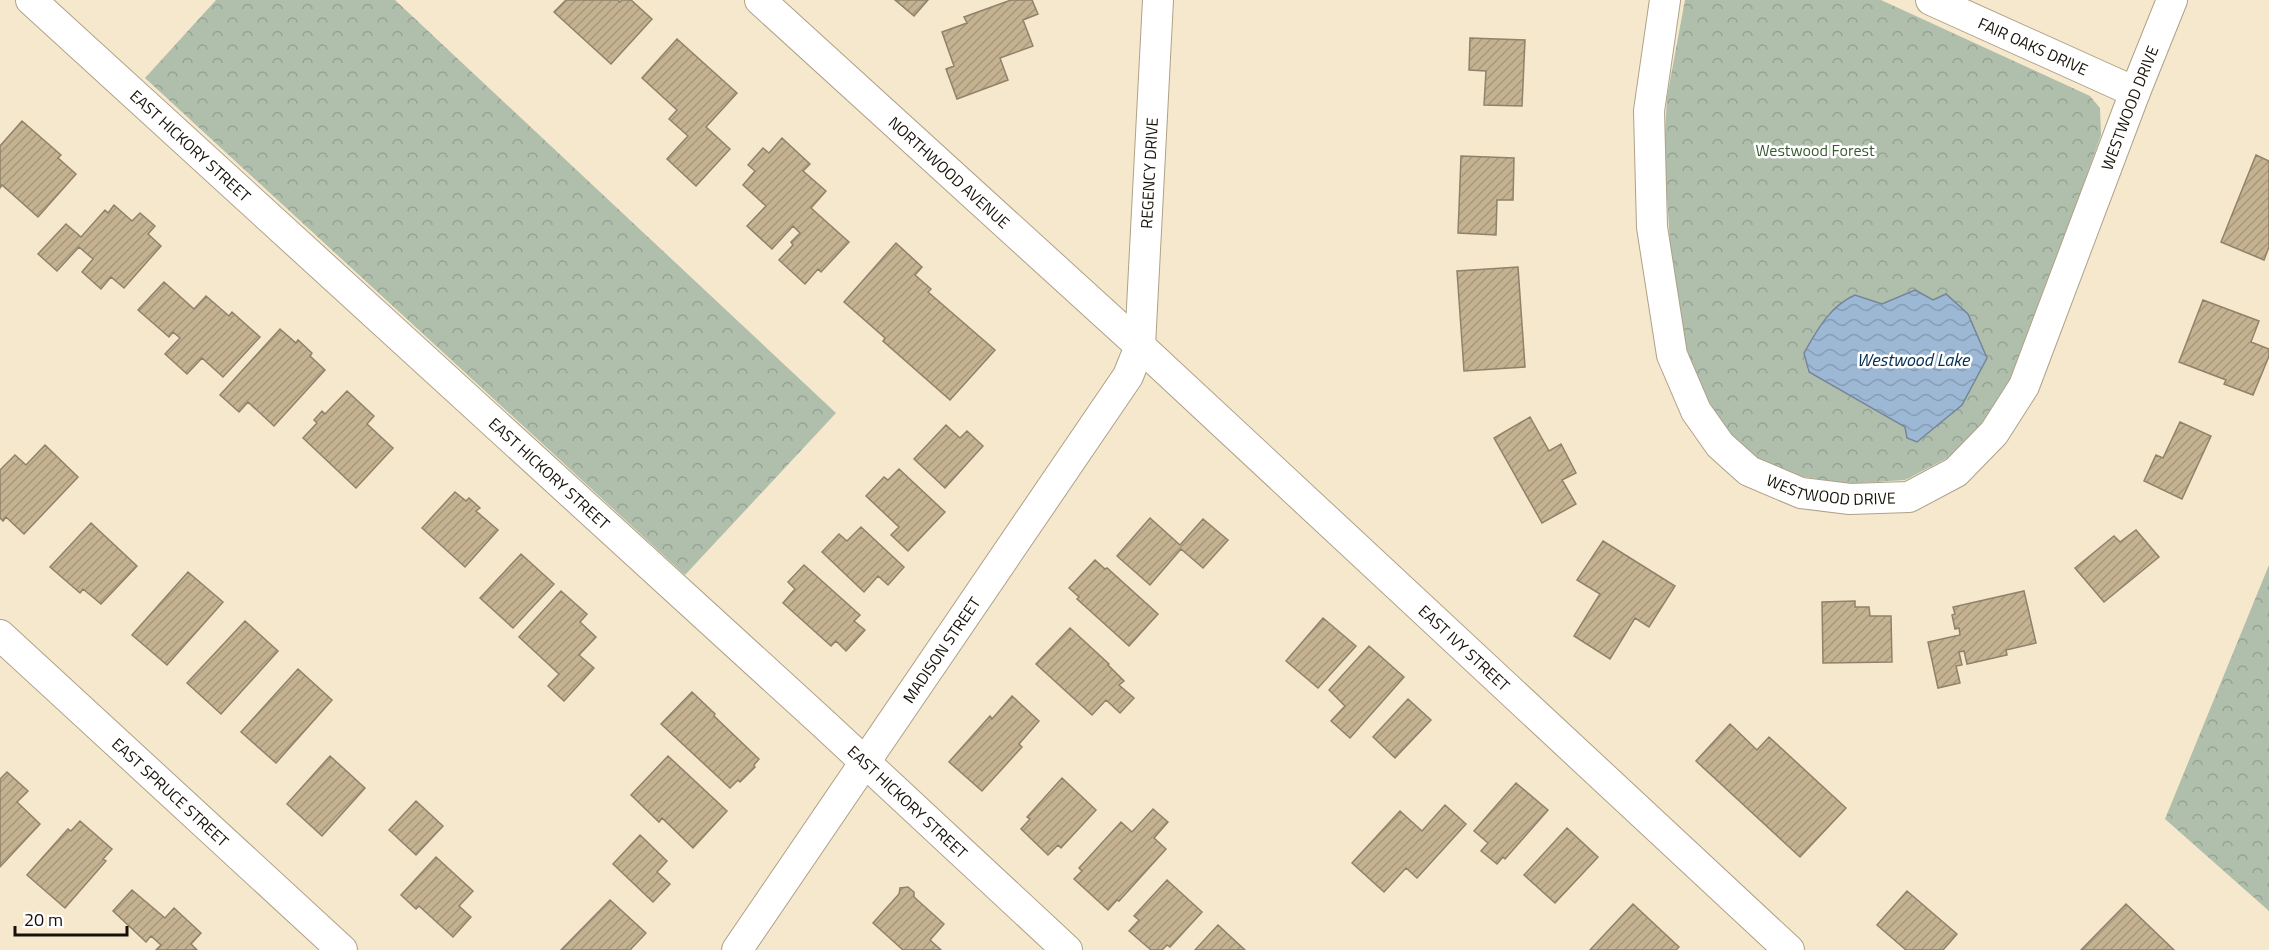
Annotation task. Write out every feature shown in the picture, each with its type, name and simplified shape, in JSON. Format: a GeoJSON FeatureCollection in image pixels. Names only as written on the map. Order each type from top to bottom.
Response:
{"type":"FeatureCollection","features":[{"type":"Feature","properties":{"kind":"street","name":"EAST HICKORY STREET"},"geometry":{"type":"LineString","coordinates":[[31,0],[864,761],[1067,950]]}},
{"type":"Feature","properties":{"kind":"street","name":"NORTHWOOD AVENUE"},"geometry":{"type":"LineString","coordinates":[[760,0],[1140,346]]}},
{"type":"Feature","properties":{"kind":"street","name":"REGENCY DRIVE"},"geometry":{"type":"LineString","coordinates":[[1140,346],[1158,0]]}},
{"type":"Feature","properties":{"kind":"street","name":"WESTWOOD DRIVE"},"geometry":{"type":"LineString","coordinates":[[1665,0],[1649,111],[1652,227],[1672,355],[1696,411],[1720,445],[1749,471],[1801,493],[1850,499],[1909,497],[1956,472],[1994,433],[2024,386],[2172,0]]}},
{"type":"Feature","properties":{"kind":"street","name":"FAIR OAKS DRIVE"},"geometry":{"type":"LineString","coordinates":[[1931,0],[2135,92]]}},
{"type":"Feature","properties":{"kind":"street","name":"MADISON STREET"},"geometry":{"type":"LineString","coordinates":[[737,950],[1128,376],[1140,346]]}},
{"type":"Feature","properties":{"kind":"street","name":"EAST IVY STREET"},"geometry":{"type":"LineString","coordinates":[[1140,346],[1789,950]]}},
{"type":"Feature","properties":{"kind":"street","name":"EAST SPRUCE STREET"},"geometry":{"type":"LineString","coordinates":[[0,635],[342,950]]}},
{"type":"Feature","properties":{"kind":"green space"},"geometry":{"type":"Polygon","coordinates":[[[216,0],[395,0],[836,413],[685,575],[145,78],[216,0]]]}},
{"type":"Feature","properties":{"kind":"green space","name":"Westwood Forest"},"geometry":{"type":"Polygon","coordinates":[[[1685,0],[1881,0],[2090,96],[2100,108],[2101,135],[2044,296],[2016,367],[1992,419],[1957,453],[1905,480],[1847,484],[1787,474],[1753,456],[1728,432],[1707,404],[1689,359],[1672,275],[1664,151],[1667,97],[1685,0]],[[1855,295],[1804,353],[1808,372],[1905,428],[1907,438],[1976,333],[1968,314],[1933,300],[1882,304],[1855,295]]]}},
{"type":"Feature","properties":{"kind":"green space"},"geometry":{"type":"Polygon","coordinates":[[[2269,565],[2269,911],[2165,819],[2269,565]]]}},
{"type":"Feature","properties":{"kind":"water","name":"Westwood Lake"},"geometry":{"type":"Polygon","coordinates":[[[1915,290],[1933,300],[1946,294],[1968,314],[1987,358],[1962,405],[1917,442],[1907,438],[1905,427],[1809,372],[1804,353],[1831,312],[1846,300],[1855,295],[1882,304],[1915,290]]]}},
{"type":"Feature","properties":{"kind":"building"},"geometry":{"type":"Polygon","coordinates":[[[566,0],[618,0],[620,2],[631,0],[652,19],[611,64],[554,12],[566,0]]]}},
{"type":"Feature","properties":{"kind":"building"},"geometry":{"type":"Polygon","coordinates":[[[895,0],[928,0],[914,16],[895,0]]]}},
{"type":"Feature","properties":{"kind":"building"},"geometry":{"type":"Polygon","coordinates":[[[1011,0],[1032,0],[1038,14],[1023,20],[1033,46],[1000,58],[1008,80],[957,99],[946,69],[954,66],[942,32],[967,23],[964,17],[1011,0]]]}},
{"type":"Feature","properties":{"kind":"building"},"geometry":{"type":"Polygon","coordinates":[[[1470,38],[1525,40],[1522,106],[1484,105],[1486,71],[1469,70],[1470,38]]]}},
{"type":"Feature","properties":{"kind":"building"},"geometry":{"type":"Polygon","coordinates":[[[677,39],[737,93],[706,127],[730,149],[696,186],[667,159],[688,136],[669,119],[677,110],[642,78],[677,39]]]}},
{"type":"Feature","properties":{"kind":"building"},"geometry":{"type":"Polygon","coordinates":[[[22,121],[61,155],[58,158],[76,174],[38,217],[2,185],[0,188],[0,146],[22,121]]]}},
{"type":"Feature","properties":{"kind":"building"},"geometry":{"type":"Polygon","coordinates":[[[782,138],[810,164],[803,171],[826,191],[811,208],[849,242],[821,272],[818,269],[805,284],[779,260],[793,245],[791,242],[800,233],[793,226],[772,249],[747,226],[766,206],[743,185],[755,171],[748,165],[763,148],[769,153],[782,138]]]}},
{"type":"Feature","properties":{"kind":"building"},"geometry":{"type":"Polygon","coordinates":[[[2256,155],[2269,161],[2269,247],[2264,260],[2221,242],[2256,155]]]}},
{"type":"Feature","properties":{"kind":"building"},"geometry":{"type":"Polygon","coordinates":[[[1461,156],[1514,158],[1513,200],[1497,200],[1496,235],[1458,233],[1461,156]]]}},
{"type":"Feature","properties":{"kind":"building"},"geometry":{"type":"Polygon","coordinates":[[[114,205],[132,221],[140,213],[155,226],[148,234],[161,246],[124,288],[111,277],[101,289],[82,272],[93,259],[79,247],[57,271],[38,254],[66,224],[81,237],[105,210],[108,213],[114,205]]]}},
{"type":"Feature","properties":{"kind":"building"},"geometry":{"type":"Polygon","coordinates":[[[896,243],[922,267],[915,275],[931,289],[928,292],[995,350],[950,400],[883,341],[885,338],[844,302],[896,243]]]}},
{"type":"Feature","properties":{"kind":"building"},"geometry":{"type":"Polygon","coordinates":[[[1518,267],[1525,367],[1464,371],[1457,271],[1518,267]]]}},
{"type":"Feature","properties":{"kind":"building"},"geometry":{"type":"Polygon","coordinates":[[[164,282],[194,309],[206,296],[229,316],[232,312],[260,337],[223,377],[202,358],[187,374],[165,354],[180,338],[173,332],[169,337],[138,310],[164,282]]]}},
{"type":"Feature","properties":{"kind":"building"},"geometry":{"type":"Polygon","coordinates":[[[2203,300],[2259,321],[2251,342],[2269,349],[2269,356],[2253,395],[2224,384],[2226,380],[2179,362],[2203,300]]]}},
{"type":"Feature","properties":{"kind":"building"},"geometry":{"type":"Polygon","coordinates":[[[280,329],[296,343],[298,340],[325,370],[274,426],[248,402],[239,412],[220,395],[280,329]]]}},
{"type":"Feature","properties":{"kind":"building"},"geometry":{"type":"Polygon","coordinates":[[[347,391],[374,416],[367,424],[393,448],[356,488],[303,438],[317,423],[314,420],[322,411],[325,414],[347,391]]]}},
{"type":"Feature","properties":{"kind":"building"},"geometry":{"type":"Polygon","coordinates":[[[1530,417],[1549,451],[1561,444],[1576,473],[1562,480],[1576,504],[1542,523],[1494,438],[1530,417]]]}},
{"type":"Feature","properties":{"kind":"building"},"geometry":{"type":"Polygon","coordinates":[[[2180,422],[2211,436],[2182,499],[2144,481],[2156,455],[2163,458],[2180,422]]]}},
{"type":"Feature","properties":{"kind":"building"},"geometry":{"type":"Polygon","coordinates":[[[946,425],[960,438],[967,431],[983,446],[945,488],[914,459],[946,425]]]}},
{"type":"Feature","properties":{"kind":"building"},"geometry":{"type":"Polygon","coordinates":[[[45,445],[78,477],[24,534],[6,517],[3,521],[0,518],[0,470],[15,455],[26,465],[45,445]]]}},
{"type":"Feature","properties":{"kind":"building"},"geometry":{"type":"Polygon","coordinates":[[[899,469],[945,512],[908,551],[891,535],[899,527],[866,496],[884,477],[888,480],[899,469]]]}},
{"type":"Feature","properties":{"kind":"building"},"geometry":{"type":"Polygon","coordinates":[[[455,492],[466,501],[469,498],[480,508],[476,511],[498,530],[465,567],[422,528],[455,492]]]}},
{"type":"Feature","properties":{"kind":"building"},"geometry":{"type":"Polygon","coordinates":[[[1150,518],[1180,545],[1203,519],[1228,540],[1203,568],[1181,549],[1150,585],[1117,556],[1150,518]]]}},
{"type":"Feature","properties":{"kind":"building"},"geometry":{"type":"Polygon","coordinates":[[[91,523],[137,566],[101,604],[83,589],[80,593],[50,567],[91,523]]]}},
{"type":"Feature","properties":{"kind":"building"},"geometry":{"type":"Polygon","coordinates":[[[861,527],[904,567],[888,585],[878,576],[864,592],[822,552],[839,534],[847,541],[861,527]]]}},
{"type":"Feature","properties":{"kind":"building"},"geometry":{"type":"Polygon","coordinates":[[[2136,530],[2159,557],[2104,602],[2075,568],[2114,536],[2120,542],[2136,530]]]}},
{"type":"Feature","properties":{"kind":"building"},"geometry":{"type":"Polygon","coordinates":[[[1603,541],[1675,586],[1649,627],[1635,618],[1610,659],[1574,636],[1600,594],[1577,580],[1603,541]]]}},
{"type":"Feature","properties":{"kind":"building"},"geometry":{"type":"Polygon","coordinates":[[[521,554],[554,584],[513,628],[480,598],[521,554]]]}},
{"type":"Feature","properties":{"kind":"building"},"geometry":{"type":"Polygon","coordinates":[[[1095,560],[1158,614],[1129,646],[1077,599],[1079,597],[1069,588],[1095,560]]]}},
{"type":"Feature","properties":{"kind":"building"},"geometry":{"type":"Polygon","coordinates":[[[804,565],[860,615],[854,621],[865,630],[846,651],[836,641],[831,646],[783,603],[795,589],[788,582],[804,565]]]}},
{"type":"Feature","properties":{"kind":"building"},"geometry":{"type":"Polygon","coordinates":[[[188,572],[223,602],[167,665],[132,635],[188,572]]]}},
{"type":"Feature","properties":{"kind":"building"},"geometry":{"type":"Polygon","coordinates":[[[561,591],[587,614],[580,622],[596,637],[579,655],[594,668],[564,701],[548,686],[559,674],[519,637],[561,591]]]}},
{"type":"Feature","properties":{"kind":"building"},"geometry":{"type":"Polygon","coordinates":[[[2024,591],[2036,643],[2006,650],[2007,655],[1967,664],[1964,651],[1959,652],[1962,665],[1956,666],[1960,683],[1938,688],[1928,642],[1960,635],[1959,628],[1955,629],[1953,607],[2024,591]]]}},
{"type":"Feature","properties":{"kind":"building"},"geometry":{"type":"Polygon","coordinates":[[[1855,601],[1855,607],[1869,607],[1870,616],[1891,616],[1892,662],[1823,663],[1822,602],[1855,601]]]}},
{"type":"Feature","properties":{"kind":"building"},"geometry":{"type":"Polygon","coordinates":[[[1323,618],[1356,646],[1318,688],[1286,661],[1323,618]]]}},
{"type":"Feature","properties":{"kind":"building"},"geometry":{"type":"Polygon","coordinates":[[[245,621],[278,651],[221,714],[187,683],[245,621]]]}},
{"type":"Feature","properties":{"kind":"building"},"geometry":{"type":"Polygon","coordinates":[[[1070,628],[1109,664],[1124,681],[1119,685],[1134,698],[1120,713],[1106,700],[1092,715],[1036,664],[1070,628]]]}},
{"type":"Feature","properties":{"kind":"building"},"geometry":{"type":"Polygon","coordinates":[[[1369,646],[1404,677],[1350,738],[1331,721],[1345,706],[1329,690],[1369,646]]]}},
{"type":"Feature","properties":{"kind":"building"},"geometry":{"type":"Polygon","coordinates":[[[298,669],[332,700],[276,763],[241,732],[298,669]]]}},
{"type":"Feature","properties":{"kind":"building"},"geometry":{"type":"Polygon","coordinates":[[[692,692],[759,759],[755,767],[740,782],[738,780],[730,788],[661,724],[692,692]]]}},
{"type":"Feature","properties":{"kind":"building"},"geometry":{"type":"Polygon","coordinates":[[[1012,696],[1039,721],[1019,744],[1022,747],[982,791],[949,762],[990,716],[992,719],[1012,696]]]}},
{"type":"Feature","properties":{"kind":"building"},"geometry":{"type":"Polygon","coordinates":[[[1408,699],[1431,720],[1395,758],[1373,737],[1408,699]]]}},
{"type":"Feature","properties":{"kind":"building"},"geometry":{"type":"Polygon","coordinates":[[[1730,724],[1757,750],[1769,737],[1846,808],[1800,857],[1696,761],[1730,724]]]}},
{"type":"Feature","properties":{"kind":"building"},"geometry":{"type":"Polygon","coordinates":[[[330,756],[365,788],[322,836],[287,804],[330,756]]]}},
{"type":"Feature","properties":{"kind":"building"},"geometry":{"type":"Polygon","coordinates":[[[668,756],[727,811],[693,848],[662,818],[659,822],[631,795],[668,756]]]}},
{"type":"Feature","properties":{"kind":"building"},"geometry":{"type":"Polygon","coordinates":[[[7,772],[28,791],[17,802],[40,824],[0,867],[0,779],[7,772]]]}},
{"type":"Feature","properties":{"kind":"building"},"geometry":{"type":"Polygon","coordinates":[[[1062,778],[1096,810],[1061,848],[1058,845],[1048,855],[1021,829],[1030,819],[1027,817],[1062,778]]]}},
{"type":"Feature","properties":{"kind":"building"},"geometry":{"type":"Polygon","coordinates":[[[1516,783],[1548,810],[1505,859],[1503,857],[1497,864],[1481,851],[1488,843],[1474,831],[1516,783]]]}},
{"type":"Feature","properties":{"kind":"building"},"geometry":{"type":"Polygon","coordinates":[[[416,801],[443,826],[416,855],[389,830],[416,801]]]}},
{"type":"Feature","properties":{"kind":"building"},"geometry":{"type":"Polygon","coordinates":[[[1445,805],[1466,824],[1417,878],[1406,868],[1384,892],[1352,863],[1400,811],[1422,831],[1445,805]]]}},
{"type":"Feature","properties":{"kind":"building"},"geometry":{"type":"Polygon","coordinates":[[[1153,809],[1168,822],[1154,838],[1166,849],[1108,910],[1074,879],[1082,871],[1079,868],[1121,822],[1132,832],[1153,809]]]}},
{"type":"Feature","properties":{"kind":"building"},"geometry":{"type":"Polygon","coordinates":[[[80,821],[112,849],[103,859],[106,861],[65,908],[27,875],[68,829],[71,831],[80,821]]]}},
{"type":"Feature","properties":{"kind":"building"},"geometry":{"type":"Polygon","coordinates":[[[1567,828],[1598,857],[1555,903],[1524,875],[1567,828]]]}},
{"type":"Feature","properties":{"kind":"building"},"geometry":{"type":"Polygon","coordinates":[[[640,835],[667,861],[657,872],[670,884],[653,902],[613,864],[640,835]]]}},
{"type":"Feature","properties":{"kind":"building"},"geometry":{"type":"Polygon","coordinates":[[[436,857],[473,891],[459,906],[471,917],[453,937],[419,906],[416,909],[401,895],[436,857]]]}},
{"type":"Feature","properties":{"kind":"building"},"geometry":{"type":"Polygon","coordinates":[[[1167,880],[1202,912],[1170,947],[1167,945],[1162,950],[1151,950],[1129,931],[1139,920],[1134,916],[1167,880]]]}},
{"type":"Feature","properties":{"kind":"building"},"geometry":{"type":"Polygon","coordinates":[[[908,887],[914,892],[914,897],[944,924],[930,940],[941,950],[903,950],[873,923],[899,894],[900,888],[908,887]]]}},
{"type":"Feature","properties":{"kind":"building"},"geometry":{"type":"Polygon","coordinates":[[[132,890],[165,918],[174,908],[201,933],[191,944],[197,950],[156,950],[161,945],[151,936],[146,942],[113,911],[132,890]]]}},
{"type":"Feature","properties":{"kind":"building"},"geometry":{"type":"Polygon","coordinates":[[[1907,891],[1957,934],[1943,950],[1906,950],[1877,925],[1907,891]]]}},
{"type":"Feature","properties":{"kind":"building"},"geometry":{"type":"Polygon","coordinates":[[[610,900],[646,933],[630,950],[561,950],[610,900]]]}},
{"type":"Feature","properties":{"kind":"building"},"geometry":{"type":"Polygon","coordinates":[[[1633,904],[1679,947],[1676,950],[1590,950],[1633,904]]]}},
{"type":"Feature","properties":{"kind":"building"},"geometry":{"type":"Polygon","coordinates":[[[2126,904],[2174,950],[2081,950],[2126,904]]]}},
{"type":"Feature","properties":{"kind":"building"},"geometry":{"type":"Polygon","coordinates":[[[1218,925],[1245,950],[1195,950],[1218,925]]]}}]}
